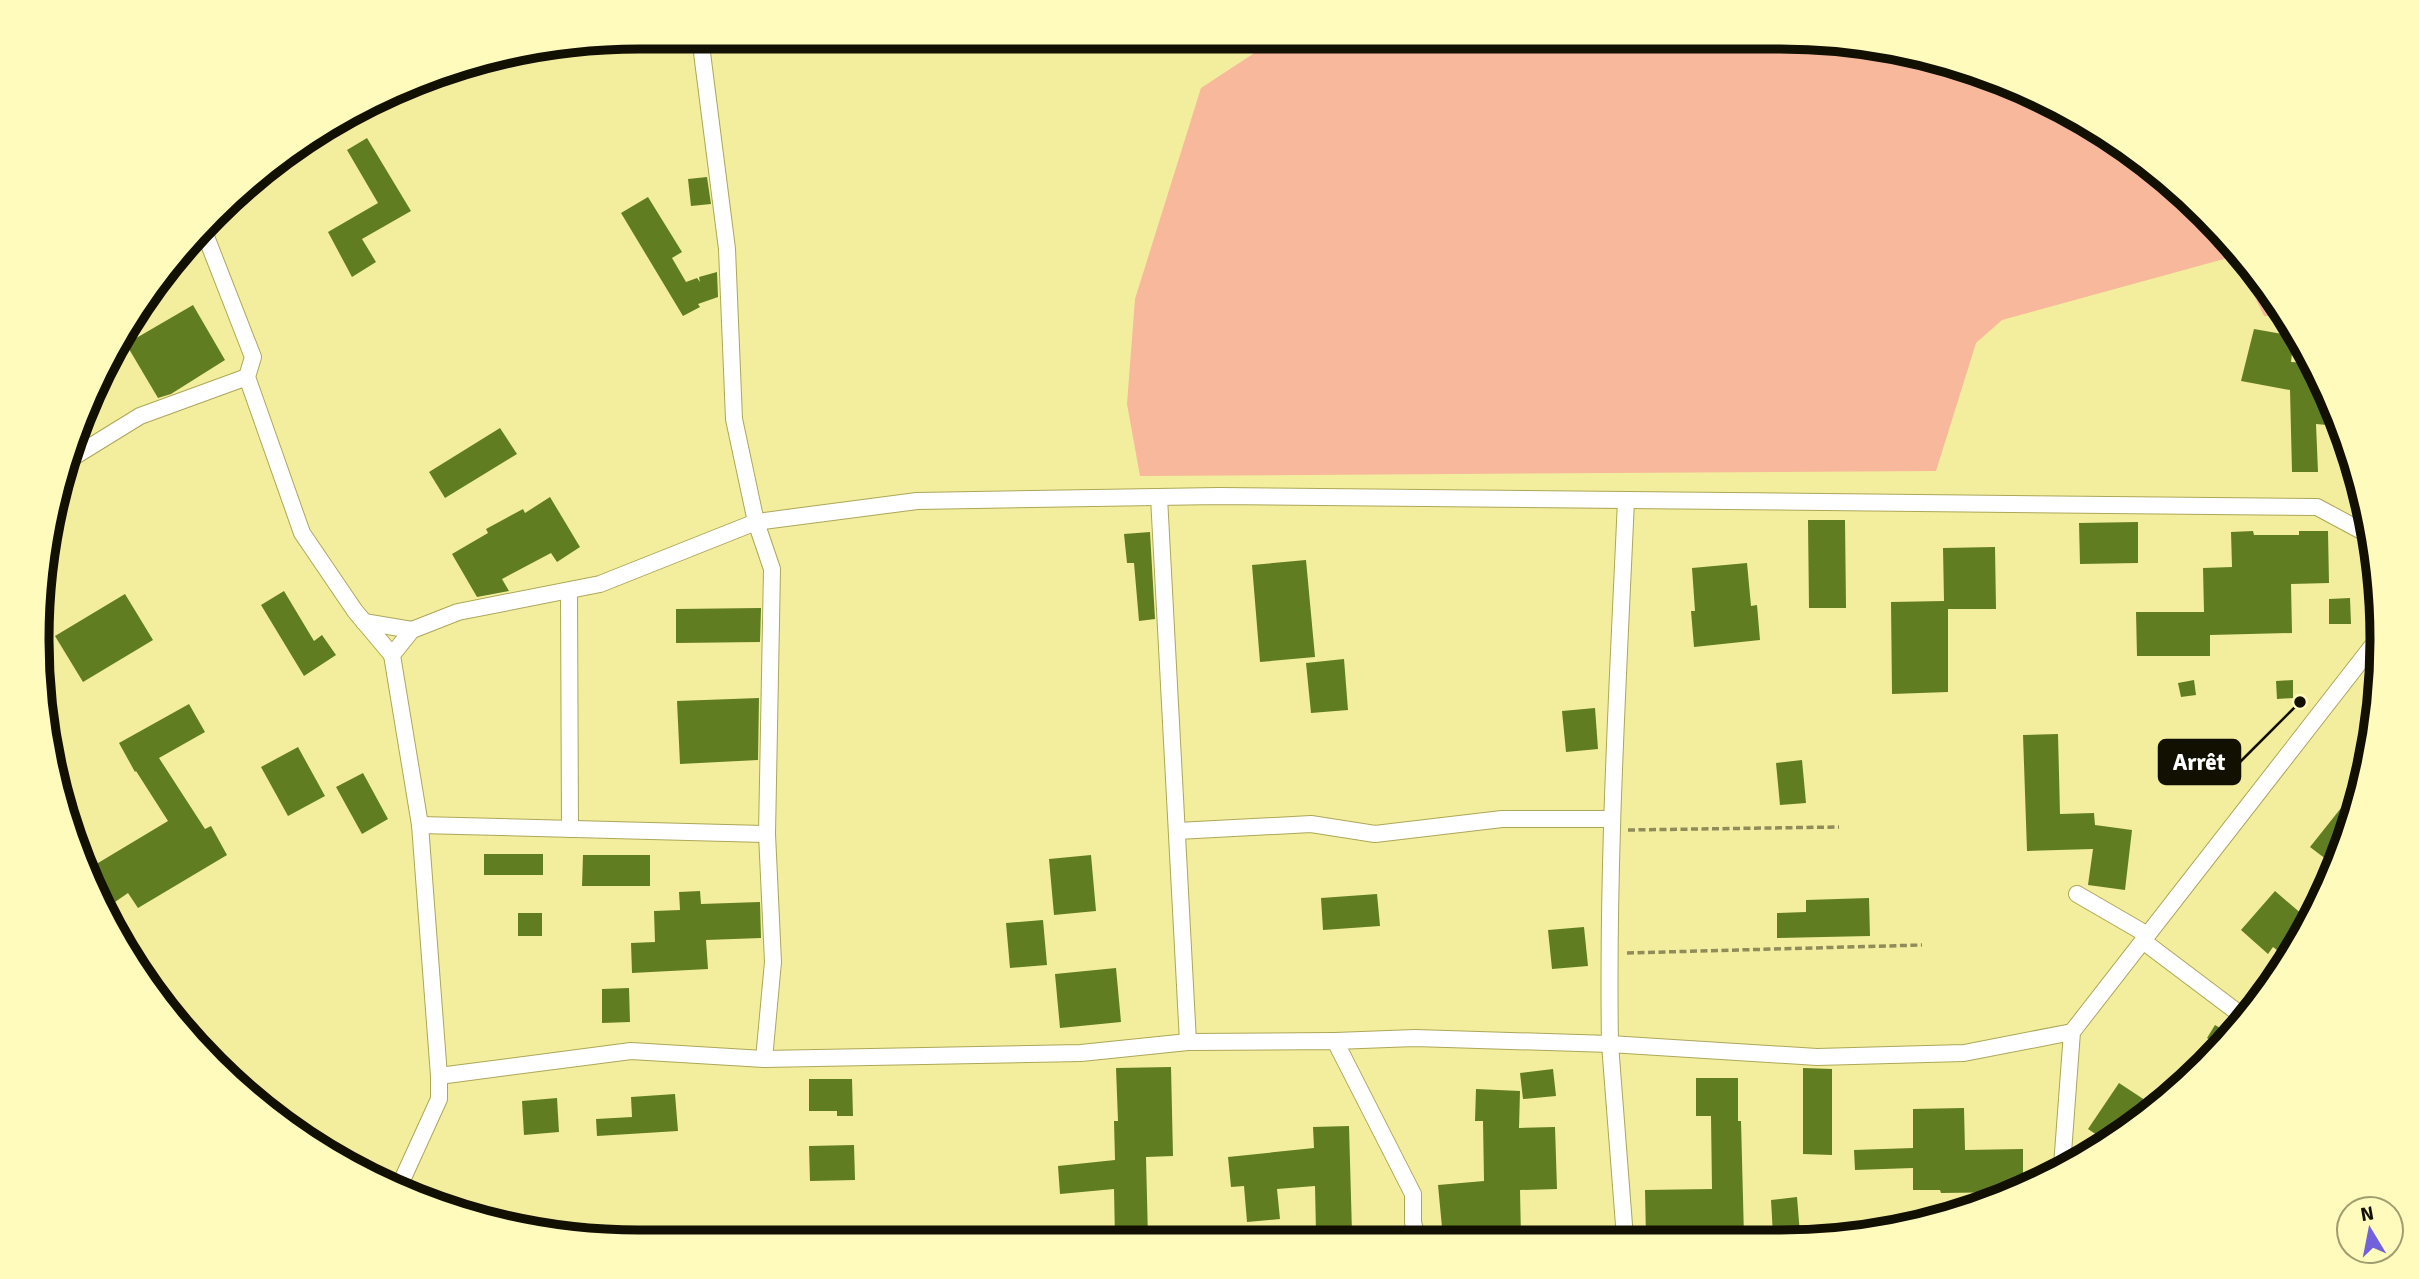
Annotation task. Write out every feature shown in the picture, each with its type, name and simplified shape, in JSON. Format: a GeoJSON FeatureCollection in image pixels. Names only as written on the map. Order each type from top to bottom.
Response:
{"type":"FeatureCollection","features":[{"type":"Feature","properties":{"kind":"street"},"geometry":{"type":"LineString","coordinates":[[702,49],[727,249],[734,419],[756,522],[772,569],[769,607],[767,834],[773,962],[764,1059]]}},
{"type":"Feature","properties":{"kind":"street"},"geometry":{"type":"LineString","coordinates":[[207,238],[253,357],[247,377],[302,533],[364,622],[392,655],[420,825],[439,1076],[439,1100],[402,1180]]}},
{"type":"Feature","properties":{"kind":"street"},"geometry":{"type":"LineString","coordinates":[[79,454],[140,416],[247,377]]}},
{"type":"Feature","properties":{"kind":"street"},"geometry":{"type":"LineString","coordinates":[[1159,497],[1188,1042]]}},
{"type":"Feature","properties":{"kind":"street"},"geometry":{"type":"LineString","coordinates":[[392,655],[412,630],[458,612],[600,584],[756,522],[917,501],[1159,497],[2317,507],[2360,530]]}},
{"type":"Feature","properties":{"kind":"street"},"geometry":{"type":"LineString","coordinates":[[1624,1230],[1610,1044],[1608,953],[1626,500]]}},
{"type":"Feature","properties":{"kind":"street"},"geometry":{"type":"LineString","coordinates":[[569,591],[570,829]]}},
{"type":"Feature","properties":{"kind":"street"},"geometry":{"type":"LineString","coordinates":[[364,622],[412,630]]}},
{"type":"Feature","properties":{"kind":"street"},"geometry":{"type":"LineString","coordinates":[[2063,1158],[2072,1032],[2370,648]]}},
{"type":"Feature","properties":{"kind":"street"},"geometry":{"type":"LineString","coordinates":[[1177,831],[1311,824],[1375,834],[1502,819],[1611,825]]}},
{"type":"Feature","properties":{"kind":"street"},"geometry":{"type":"LineString","coordinates":[[420,825],[767,834]]}},
{"type":"Feature","properties":{"kind":"street"},"geometry":{"type":"LineString","coordinates":[[2077,894],[2146,934],[2143,941]]}},
{"type":"Feature","properties":{"kind":"street"},"geometry":{"type":"LineString","coordinates":[[2143,941],[2237,1012]]}},
{"type":"Feature","properties":{"kind":"street"},"geometry":{"type":"LineString","coordinates":[[439,1076],[631,1051],[764,1059],[1081,1053],[1188,1042],[1415,1038],[1610,1044],[1817,1058],[1964,1053],[2072,1032]]}},
{"type":"Feature","properties":{"kind":"street"},"geometry":{"type":"LineString","coordinates":[[1335,1041],[1413,1194],[1416,1230]]}},
{"type":"Feature","properties":{"kind":"path"},"geometry":{"type":"LineString","coordinates":[[1611,825],[1839,827]]}},
{"type":"Feature","properties":{"kind":"path"},"geometry":{"type":"LineString","coordinates":[[1608,953],[1922,944]]}},
{"type":"Feature","properties":{"kind":"shaded area"},"geometry":{"type":"Polygon","coordinates":[[[1261,49],[1779,49],[1818,50],[1895,60],[1969,80],[2041,110],[2075,128],[2139,171],[2169,196],[2229,258],[2002,320],[1976,343],[1936,471],[1140,476],[1127,404],[1135,299],[1201,88],[1261,49]]]}},
{"type":"Feature","properties":{"kind":"shaded area"},"geometry":{"type":"Polygon","coordinates":[[[2245,276],[2273,316],[2264,316],[2245,276]]]}},
{"type":"Feature","properties":{"kind":"building"},"geometry":{"type":"Polygon","coordinates":[[[367,138],[411,211],[362,239],[376,262],[352,277],[328,232],[378,203],[347,150],[367,138]]]}},
{"type":"Feature","properties":{"kind":"building"},"geometry":{"type":"Polygon","coordinates":[[[707,177],[711,204],[691,206],[688,179],[707,177]]]}},
{"type":"Feature","properties":{"kind":"building"},"geometry":{"type":"Polygon","coordinates":[[[648,197],[682,252],[672,258],[686,282],[697,278],[700,282],[699,277],[717,272],[718,297],[698,304],[700,307],[683,316],[621,213],[648,197]]]}},
{"type":"Feature","properties":{"kind":"building"},"geometry":{"type":"Polygon","coordinates":[[[193,305],[225,360],[171,394],[158,398],[127,346],[193,305]]]}},
{"type":"Feature","properties":{"kind":"building"},"geometry":{"type":"Polygon","coordinates":[[[2254,329],[2285,334],[2293,347],[2291,362],[2301,362],[2327,419],[2327,425],[2316,424],[2318,472],[2292,472],[2290,390],[2241,381],[2254,329]]]}},
{"type":"Feature","properties":{"kind":"building"},"geometry":{"type":"Polygon","coordinates":[[[500,428],[517,454],[445,498],[429,472],[500,428]]]}},
{"type":"Feature","properties":{"kind":"building"},"geometry":{"type":"Polygon","coordinates":[[[550,497],[580,547],[557,562],[551,553],[502,579],[509,591],[477,597],[452,554],[488,533],[486,529],[523,509],[525,513],[550,497]]]}},
{"type":"Feature","properties":{"kind":"building"},"geometry":{"type":"Polygon","coordinates":[[[1808,520],[1845,520],[1846,608],[1809,608],[1808,520]]]}},
{"type":"Feature","properties":{"kind":"building"},"geometry":{"type":"Polygon","coordinates":[[[2138,522],[2138,563],[2080,564],[2079,523],[2138,522]]]}},
{"type":"Feature","properties":{"kind":"building"},"geometry":{"type":"Polygon","coordinates":[[[2253,531],[2254,535],[2299,535],[2299,531],[2328,531],[2329,583],[2291,584],[2292,633],[2210,635],[2210,656],[2137,656],[2136,612],[2204,612],[2203,568],[2232,567],[2231,532],[2253,531]]]}},
{"type":"Feature","properties":{"kind":"building"},"geometry":{"type":"Polygon","coordinates":[[[1150,532],[1155,619],[1139,621],[1134,563],[1127,563],[1124,534],[1150,532]]]}},
{"type":"Feature","properties":{"kind":"building"},"geometry":{"type":"Polygon","coordinates":[[[1995,547],[1996,609],[1948,609],[1948,692],[1892,694],[1891,602],[1944,601],[1943,548],[1995,547]]]}},
{"type":"Feature","properties":{"kind":"building"},"geometry":{"type":"Polygon","coordinates":[[[1306,560],[1315,657],[1260,662],[1252,565],[1306,560]]]}},
{"type":"Feature","properties":{"kind":"building"},"geometry":{"type":"Polygon","coordinates":[[[1747,563],[1751,606],[1757,605],[1760,640],[1694,647],[1692,568],[1747,563]]]}},
{"type":"Feature","properties":{"kind":"building"},"geometry":{"type":"Polygon","coordinates":[[[284,591],[314,641],[322,635],[336,655],[304,676],[261,605],[284,591]]]}},
{"type":"Feature","properties":{"kind":"building"},"geometry":{"type":"Polygon","coordinates":[[[125,594],[153,640],[83,682],[55,636],[125,594]]]}},
{"type":"Feature","properties":{"kind":"building"},"geometry":{"type":"Polygon","coordinates":[[[2350,598],[2351,624],[2329,624],[2329,599],[2350,598]]]}},
{"type":"Feature","properties":{"kind":"building"},"geometry":{"type":"Polygon","coordinates":[[[761,608],[760,642],[676,643],[676,609],[761,608]]]}},
{"type":"Feature","properties":{"kind":"building"},"geometry":{"type":"Polygon","coordinates":[[[1344,659],[1348,710],[1311,713],[1306,663],[1344,659]]]}},
{"type":"Feature","properties":{"kind":"building"},"geometry":{"type":"Polygon","coordinates":[[[2194,680],[2196,695],[2181,697],[2178,683],[2194,680]]]}},
{"type":"Feature","properties":{"kind":"building"},"geometry":{"type":"Polygon","coordinates":[[[2293,680],[2293,698],[2277,699],[2276,681],[2293,680]]]}},
{"type":"Feature","properties":{"kind":"building"},"geometry":{"type":"Polygon","coordinates":[[[759,698],[758,760],[680,764],[677,701],[759,698]]]}},
{"type":"Feature","properties":{"kind":"building"},"geometry":{"type":"Polygon","coordinates":[[[189,704],[205,732],[159,758],[205,829],[211,826],[227,855],[138,908],[128,893],[115,902],[94,865],[168,821],[119,743],[189,704]]]}},
{"type":"Feature","properties":{"kind":"building"},"geometry":{"type":"Polygon","coordinates":[[[1595,708],[1598,749],[1566,752],[1562,711],[1595,708]]]}},
{"type":"Feature","properties":{"kind":"building"},"geometry":{"type":"Polygon","coordinates":[[[2058,734],[2060,814],[2094,813],[2095,825],[2132,830],[2125,890],[2088,885],[2093,849],[2027,851],[2023,735],[2058,734]]]}},
{"type":"Feature","properties":{"kind":"building"},"geometry":{"type":"Polygon","coordinates":[[[298,747],[325,796],[288,816],[261,767],[298,747]]]}},
{"type":"Feature","properties":{"kind":"building"},"geometry":{"type":"Polygon","coordinates":[[[1802,760],[1806,803],[1780,805],[1776,763],[1802,760]]]}},
{"type":"Feature","properties":{"kind":"building"},"geometry":{"type":"Polygon","coordinates":[[[363,773],[388,819],[362,834],[336,787],[363,773]]]}},
{"type":"Feature","properties":{"kind":"building"},"geometry":{"type":"Polygon","coordinates":[[[2345,803],[2346,804],[2327,860],[2310,847],[2345,803]]]}},
{"type":"Feature","properties":{"kind":"building"},"geometry":{"type":"Polygon","coordinates":[[[484,854],[543,854],[543,875],[484,875],[484,854]]]}},
{"type":"Feature","properties":{"kind":"building"},"geometry":{"type":"Polygon","coordinates":[[[583,855],[650,855],[650,886],[582,886],[583,855]]]}},
{"type":"Feature","properties":{"kind":"building"},"geometry":{"type":"Polygon","coordinates":[[[1091,855],[1096,911],[1054,915],[1049,859],[1091,855]]]}},
{"type":"Feature","properties":{"kind":"building"},"geometry":{"type":"Polygon","coordinates":[[[700,891],[701,904],[760,902],[761,938],[706,940],[708,969],[632,973],[631,943],[655,942],[654,911],[680,910],[679,892],[700,891]]]}},
{"type":"Feature","properties":{"kind":"building"},"geometry":{"type":"Polygon","coordinates":[[[2275,891],[2302,914],[2280,952],[2273,947],[2268,954],[2241,930],[2275,891]]]}},
{"type":"Feature","properties":{"kind":"building"},"geometry":{"type":"Polygon","coordinates":[[[1377,894],[1380,926],[1323,930],[1321,898],[1377,894]]]}},
{"type":"Feature","properties":{"kind":"building"},"geometry":{"type":"Polygon","coordinates":[[[1869,898],[1870,936],[1777,938],[1777,913],[1806,912],[1806,900],[1869,898]]]}},
{"type":"Feature","properties":{"kind":"building"},"geometry":{"type":"Polygon","coordinates":[[[518,913],[542,913],[542,936],[518,936],[518,913]]]}},
{"type":"Feature","properties":{"kind":"building"},"geometry":{"type":"Polygon","coordinates":[[[1043,920],[1047,965],[1010,968],[1006,923],[1043,920]]]}},
{"type":"Feature","properties":{"kind":"building"},"geometry":{"type":"Polygon","coordinates":[[[1584,927],[1588,966],[1552,969],[1548,930],[1584,927]]]}},
{"type":"Feature","properties":{"kind":"building"},"geometry":{"type":"Polygon","coordinates":[[[1116,968],[1121,1022],[1060,1028],[1055,974],[1116,968]]]}},
{"type":"Feature","properties":{"kind":"building"},"geometry":{"type":"Polygon","coordinates":[[[629,988],[630,1022],[602,1023],[602,989],[629,988]]]}},
{"type":"Feature","properties":{"kind":"building"},"geometry":{"type":"Polygon","coordinates":[[[2215,1025],[2223,1029],[2212,1041],[2207,1038],[2215,1025]]]}},
{"type":"Feature","properties":{"kind":"building"},"geometry":{"type":"Polygon","coordinates":[[[1171,1067],[1173,1156],[1146,1157],[1148,1230],[1115,1230],[1114,1189],[1060,1194],[1058,1166],[1115,1160],[1114,1121],[1118,1121],[1116,1068],[1171,1067]]]}},
{"type":"Feature","properties":{"kind":"building"},"geometry":{"type":"Polygon","coordinates":[[[1803,1068],[1832,1069],[1832,1155],[1803,1154],[1803,1068]]]}},
{"type":"Feature","properties":{"kind":"building"},"geometry":{"type":"Polygon","coordinates":[[[1553,1069],[1556,1096],[1523,1099],[1520,1073],[1553,1069]]]}},
{"type":"Feature","properties":{"kind":"building"},"geometry":{"type":"Polygon","coordinates":[[[1696,1078],[1738,1078],[1744,1230],[1646,1230],[1645,1190],[1712,1189],[1711,1116],[1696,1116],[1696,1078]]]}},
{"type":"Feature","properties":{"kind":"building"},"geometry":{"type":"Polygon","coordinates":[[[809,1079],[852,1079],[853,1116],[837,1116],[837,1111],[809,1111],[809,1079]]]}},
{"type":"Feature","properties":{"kind":"building"},"geometry":{"type":"Polygon","coordinates":[[[2119,1083],[2147,1101],[2099,1136],[2088,1129],[2119,1083]]]}},
{"type":"Feature","properties":{"kind":"building"},"geometry":{"type":"Polygon","coordinates":[[[1476,1089],[1520,1091],[1519,1128],[1555,1127],[1557,1189],[1520,1190],[1521,1230],[1442,1230],[1438,1185],[1484,1181],[1483,1121],[1475,1121],[1476,1089]]]}},
{"type":"Feature","properties":{"kind":"building"},"geometry":{"type":"Polygon","coordinates":[[[675,1094],[678,1131],[597,1136],[596,1119],[632,1117],[631,1097],[675,1094]]]}},
{"type":"Feature","properties":{"kind":"building"},"geometry":{"type":"Polygon","coordinates":[[[557,1098],[559,1132],[524,1135],[522,1101],[557,1098]]]}},
{"type":"Feature","properties":{"kind":"building"},"geometry":{"type":"Polygon","coordinates":[[[1964,1108],[1965,1150],[2023,1149],[2023,1177],[1986,1192],[1941,1193],[1940,1190],[1913,1190],[1913,1168],[1855,1170],[1854,1150],[1913,1148],[1913,1109],[1964,1108]]]}},
{"type":"Feature","properties":{"kind":"building"},"geometry":{"type":"Polygon","coordinates":[[[1349,1126],[1352,1230],[1316,1230],[1315,1186],[1277,1189],[1280,1219],[1247,1222],[1244,1186],[1231,1187],[1228,1157],[1314,1148],[1313,1127],[1349,1126]]]}},
{"type":"Feature","properties":{"kind":"building"},"geometry":{"type":"Polygon","coordinates":[[[854,1145],[855,1180],[810,1181],[809,1146],[854,1145]]]}},
{"type":"Feature","properties":{"kind":"building"},"geometry":{"type":"Polygon","coordinates":[[[1797,1197],[1800,1229],[1773,1230],[1771,1200],[1797,1197]]]}},
{"type":"Feature","properties":{"kind":"place","name":"Arrêt"},"geometry":{"type":"Point","coordinates":[2300,702]}}]}
